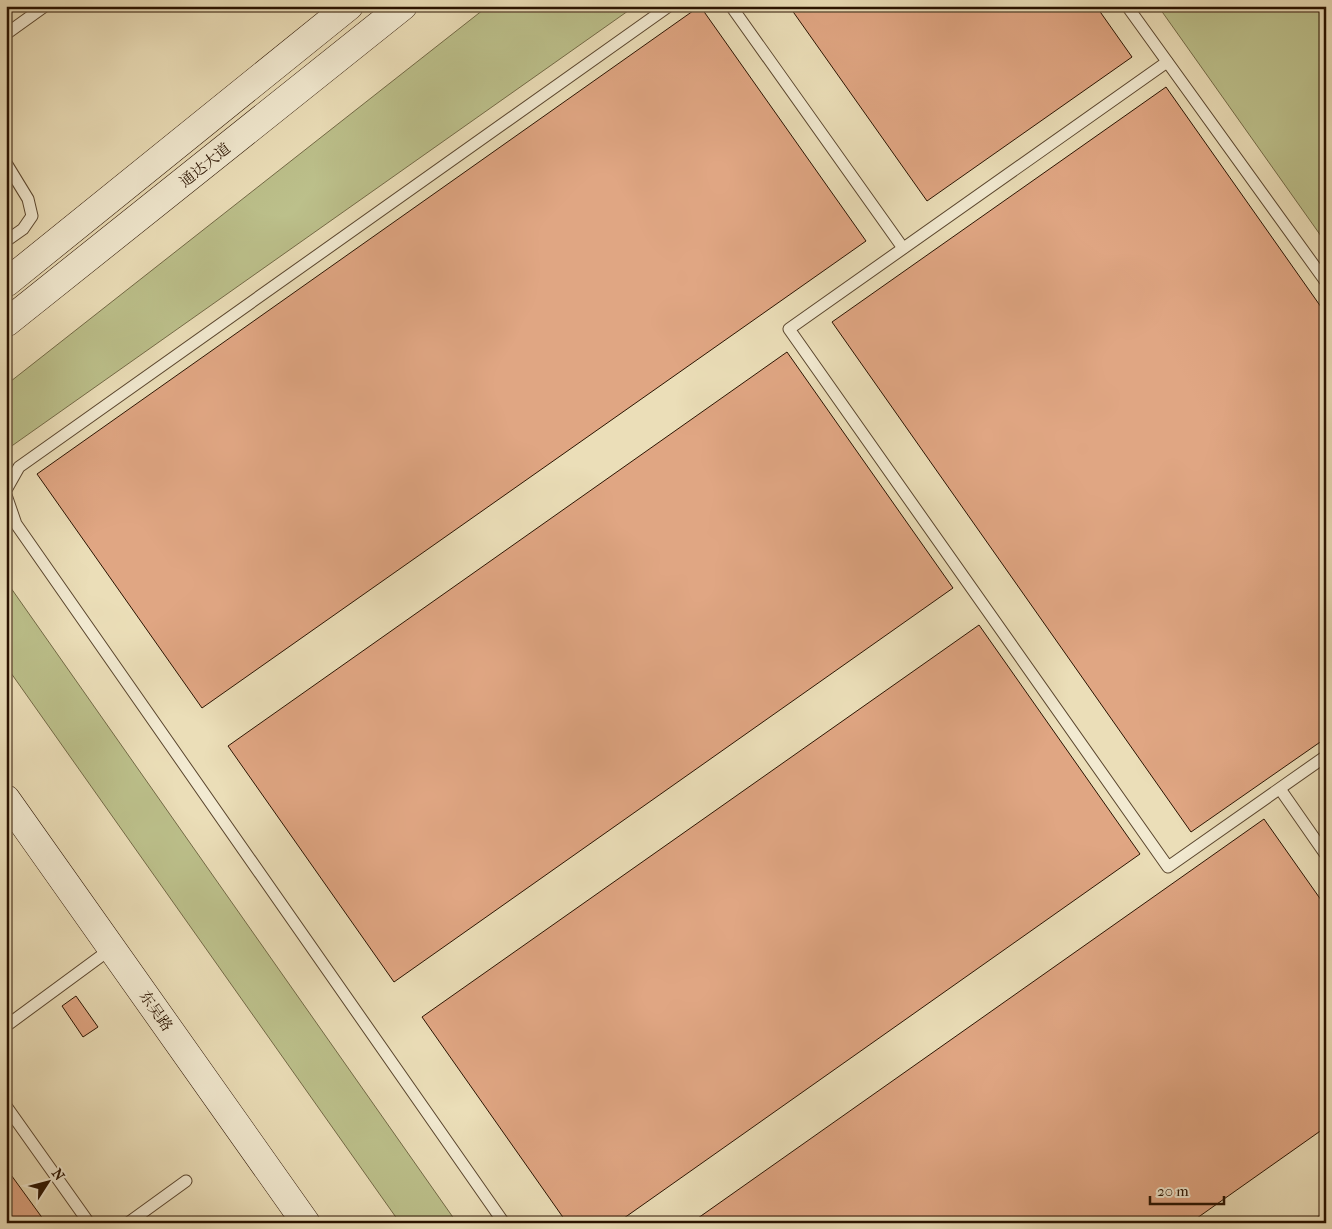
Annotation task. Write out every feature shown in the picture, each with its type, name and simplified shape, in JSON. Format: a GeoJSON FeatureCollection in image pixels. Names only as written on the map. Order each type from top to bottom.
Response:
{"type":"FeatureCollection","features":[{"type":"Feature","properties":{"kind":"main road"},"geometry":{"type":"LineString","coordinates":[[6,283],[348,6]]}},
{"type":"Feature","properties":{"kind":"main road","name":"通达大道"},"geometry":{"type":"LineString","coordinates":[[6,323],[404,6]]}},
{"type":"Feature","properties":{"kind":"main road","name":"东吴路"},"geometry":{"type":"LineString","coordinates":[[6,799],[306,1223]]}},
{"type":"Feature","properties":{"kind":"lane"},"geometry":{"type":"LineString","coordinates":[[6,34],[45,6]]}},
{"type":"Feature","properties":{"kind":"lane"},"geometry":{"type":"LineString","coordinates":[[6,490],[19,467],[669,6]]}},
{"type":"Feature","properties":{"kind":"lane"},"geometry":{"type":"LineString","coordinates":[[731,6],[903,248]]}},
{"type":"Feature","properties":{"kind":"lane"},"geometry":{"type":"LineString","coordinates":[[1127,6],[1326,282]]}},
{"type":"Feature","properties":{"kind":"lane"},"geometry":{"type":"LineString","coordinates":[[1167,62],[788,329],[1168,867],[1326,756]]}},
{"type":"Feature","properties":{"kind":"lane"},"geometry":{"type":"LineString","coordinates":[[6,163],[28,199],[32,216],[23,229],[6,241]]}},
{"type":"Feature","properties":{"kind":"lane"},"geometry":{"type":"LineString","coordinates":[[6,495],[16,524],[504,1223]]}},
{"type":"Feature","properties":{"kind":"lane"},"geometry":{"type":"LineString","coordinates":[[1280,789],[1326,855]]}},
{"type":"Feature","properties":{"kind":"lane"},"geometry":{"type":"LineString","coordinates":[[6,1026],[112,948]]}},
{"type":"Feature","properties":{"kind":"lane"},"geometry":{"type":"LineString","coordinates":[[6,1106],[89,1223]]}},
{"type":"Feature","properties":{"kind":"lane"},"geometry":{"type":"LineString","coordinates":[[128,1223],[186,1181]]}},
{"type":"Feature","properties":{"kind":"lane"},"geometry":{"type":"LineString","coordinates":[[1320,1223],[1326,1219]]}},
{"type":"Feature","properties":{"kind":"green space"},"geometry":{"type":"Polygon","coordinates":[[[488,6],[635,6],[6,450],[6,385],[488,6]]]}},
{"type":"Feature","properties":{"kind":"green space"},"geometry":{"type":"Polygon","coordinates":[[[1158,6],[1326,6],[1326,243],[1158,6]]]}},
{"type":"Feature","properties":{"kind":"green space"},"geometry":{"type":"Polygon","coordinates":[[[6,581],[457,1223],[400,1223],[6,666],[6,581]]]}},
{"type":"Feature","properties":{"kind":"building"},"geometry":{"type":"Polygon","coordinates":[[[700,6],[866,241],[202,708],[37,474],[700,6]]]}},
{"type":"Feature","properties":{"kind":"building"},"geometry":{"type":"Polygon","coordinates":[[[789,6],[1096,6],[1132,57],[927,201],[789,6]]]}},
{"type":"Feature","properties":{"kind":"building"},"geometry":{"type":"Polygon","coordinates":[[[1166,87],[1326,314],[1326,738],[1191,832],[832,322],[1166,87]]]}},
{"type":"Feature","properties":{"kind":"building"},"geometry":{"type":"Polygon","coordinates":[[[787,352],[953,588],[394,982],[228,746],[787,352]]]}},
{"type":"Feature","properties":{"kind":"building"},"geometry":{"type":"Polygon","coordinates":[[[979,625],[1140,854],[617,1223],[567,1223],[422,1017],[979,625]]]}},
{"type":"Feature","properties":{"kind":"building"},"geometry":{"type":"Polygon","coordinates":[[[1264,819],[1326,907],[1326,1127],[1190,1223],[691,1223],[1264,819]]]}},
{"type":"Feature","properties":{"kind":"building"},"geometry":{"type":"Polygon","coordinates":[[[76,996],[98,1027],[83,1037],[62,1006],[76,996]]]}},
{"type":"Feature","properties":{"kind":"building"},"geometry":{"type":"Polygon","coordinates":[[[6,1168],[46,1223],[6,1223],[6,1168]]]}}]}
